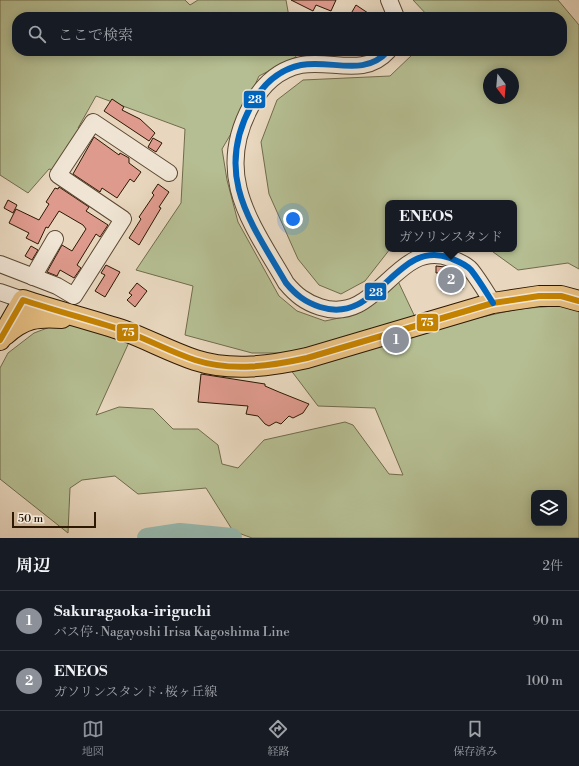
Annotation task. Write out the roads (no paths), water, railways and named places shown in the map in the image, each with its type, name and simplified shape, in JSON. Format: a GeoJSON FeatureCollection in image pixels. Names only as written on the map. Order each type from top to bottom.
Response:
{"type":"FeatureCollection","features":[{"type":"Feature","properties":{"kind":"main road"},"geometry":{"type":"LineString","coordinates":[[1,339],[22,300],[126,332],[197,361],[231,366],[251,367],[278,364],[307,358],[493,303],[539,296],[561,296],[579,300]]}},
{"type":"Feature","properties":{"kind":"main road"},"geometry":{"type":"LineString","coordinates":[[1,339],[17,324],[37,318],[86,320]]}},
{"type":"Feature","properties":{"kind":"street"},"geometry":{"type":"LineString","coordinates":[[389,0],[394,12]]}},
{"type":"Feature","properties":{"kind":"street"},"geometry":{"type":"LineString","coordinates":[[382,56],[362,66],[302,65],[282,72],[264,86],[249,109],[239,135],[237,147],[235,169],[239,192],[246,213],[286,283],[294,293],[307,303],[335,310],[346,309],[358,305],[380,290],[403,267],[416,259],[430,254],[458,261],[470,269],[493,303]]}},
{"type":"Feature","properties":{"kind":"street"},"geometry":{"type":"LineString","coordinates":[[0,264],[74,296],[123,219],[58,175],[93,122],[169,173]]}},
{"type":"Feature","properties":{"kind":"street"},"geometry":{"type":"LineString","coordinates":[[33,277],[56,239]]}},
{"type":"Feature","properties":{"kind":"street"},"geometry":{"type":"LineString","coordinates":[[0,292],[22,300]]}},
{"type":"Feature","properties":{"kind":"waterway"},"geometry":{"type":"LineString","coordinates":[[147,538],[180,533],[232,538]]}},
{"type":"Feature","properties":{"kind":"place","name":"ENEOS"},"geometry":{"type":"Point","coordinates":[451,280]}},
{"type":"Feature","properties":{"kind":"place","name":"Sakuragaoka-iriguchi"},"geometry":{"type":"Point","coordinates":[396,340]}}]}
